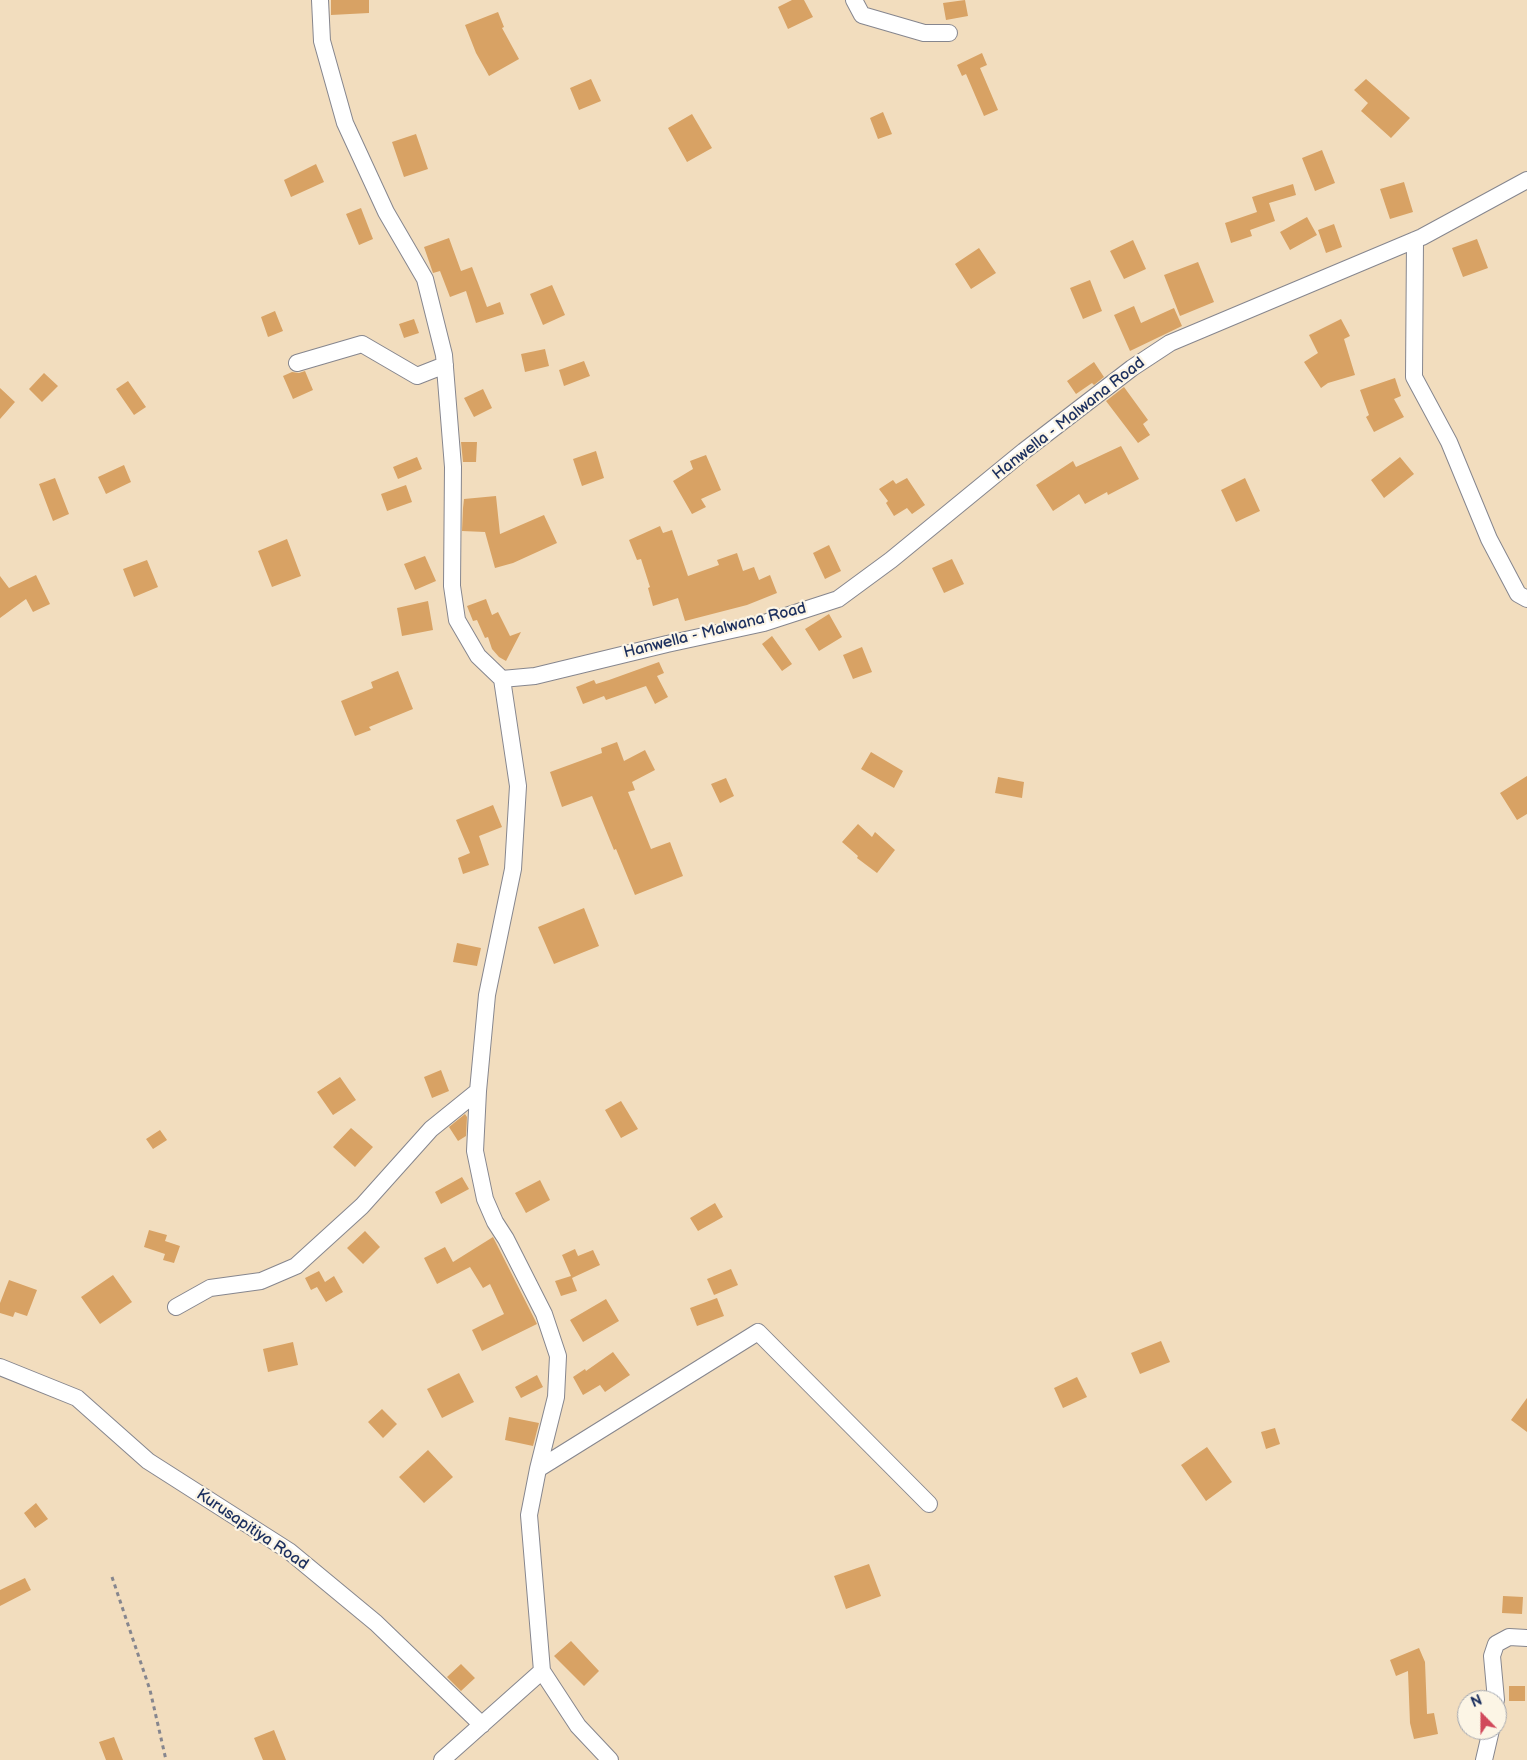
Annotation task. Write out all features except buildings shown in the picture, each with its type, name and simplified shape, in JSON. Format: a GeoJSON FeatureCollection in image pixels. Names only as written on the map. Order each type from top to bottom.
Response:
{"type":"FeatureCollection","features":[{"type":"Feature","properties":{"kind":"street"},"geometry":{"type":"LineString","coordinates":[[320,0],[322,41],[345,123],[386,212],[425,279],[444,354],[453,467],[452,586],[457,620],[478,656],[502,679],[518,786],[513,869],[486,995],[478,1091],[476,1151],[485,1199],[495,1222],[544,1314],[558,1356],[556,1398],[538,1469],[529,1515],[542,1671],[578,1726],[610,1760]]}},
{"type":"Feature","properties":{"kind":"street"},"geometry":{"type":"LineString","coordinates":[[854,0],[862,15],[924,32],[948,33]]}},
{"type":"Feature","properties":{"kind":"street","name":"Hanwella - Malwana Road"},"geometry":{"type":"LineString","coordinates":[[502,679],[535,676],[764,623],[838,599],[890,560],[1024,451],[1117,380],[1170,343],[1415,240],[1527,180]]}},
{"type":"Feature","properties":{"kind":"street"},"geometry":{"type":"LineString","coordinates":[[1415,240],[1414,377],[1449,442],[1489,539],[1518,594],[1527,598]]}},
{"type":"Feature","properties":{"kind":"street"},"geometry":{"type":"LineString","coordinates":[[297,363],[362,344],[417,376],[445,365]]}},
{"type":"Feature","properties":{"kind":"street"},"geometry":{"type":"LineString","coordinates":[[176,1307],[210,1288],[261,1281],[296,1266],[362,1206],[431,1129],[478,1091]]}},
{"type":"Feature","properties":{"kind":"street"},"geometry":{"type":"LineString","coordinates":[[538,1469],[758,1332],[929,1504]]}},
{"type":"Feature","properties":{"kind":"street","name":"Kurusapitiya Road"},"geometry":{"type":"LineString","coordinates":[[0,1367],[78,1398],[148,1462],[289,1551],[376,1624],[482,1725]]}},
{"type":"Feature","properties":{"kind":"street"},"geometry":{"type":"LineString","coordinates":[[1495,1690],[1492,1656],[1496,1644],[1509,1637],[1527,1638]]}},
{"type":"Feature","properties":{"kind":"street"},"geometry":{"type":"LineString","coordinates":[[442,1760],[542,1671]]}},
{"type":"Feature","properties":{"kind":"street"},"geometry":{"type":"LineString","coordinates":[[1484,1760],[1489,1740]]}},
{"type":"Feature","properties":{"kind":"path"},"geometry":{"type":"LineString","coordinates":[[112,1577],[150,1690],[166,1760]]}}]}
